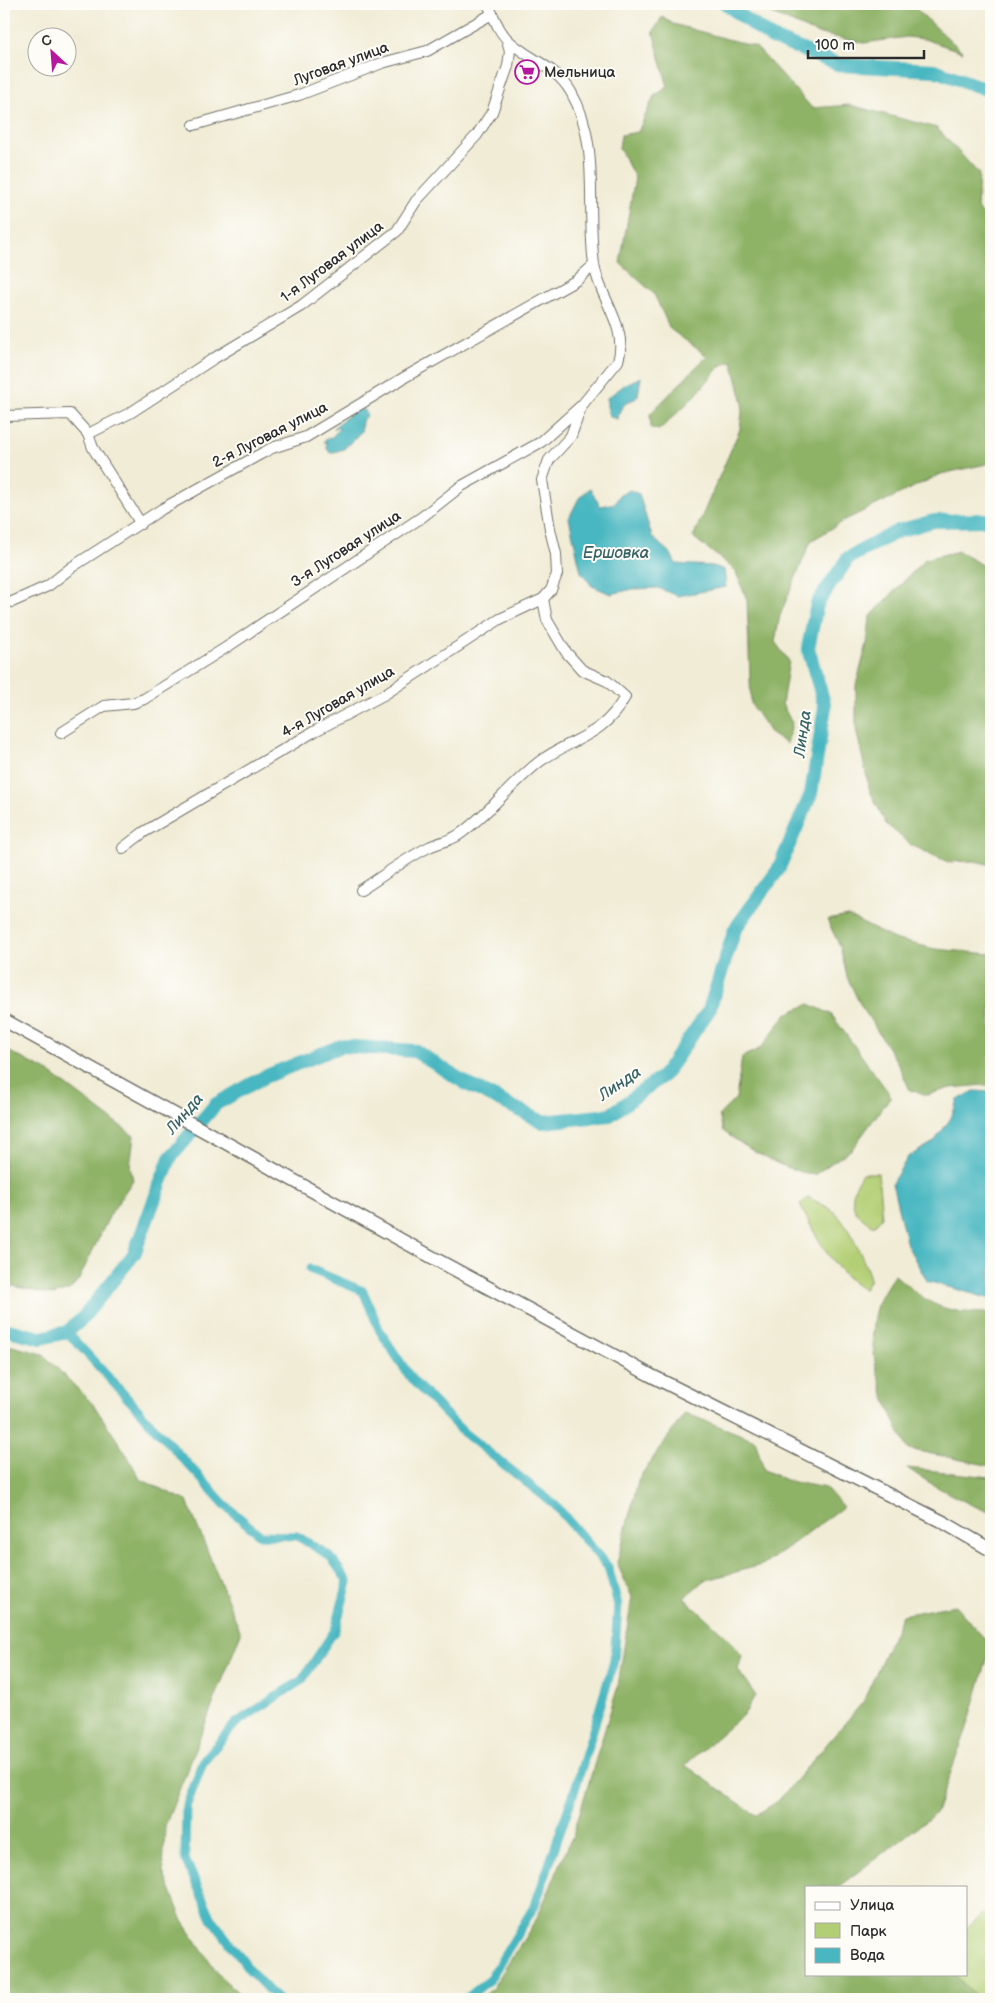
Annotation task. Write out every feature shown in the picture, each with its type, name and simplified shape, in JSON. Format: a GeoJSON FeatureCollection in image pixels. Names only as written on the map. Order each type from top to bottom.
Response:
{"type":"FeatureCollection","features":[{"type":"Feature","properties":{"kind":"main road"},"geometry":{"type":"LineString","coordinates":[[4,1020],[642,1370],[943,1522],[991,1550]]}},
{"type":"Feature","properties":{"kind":"street"},"geometry":{"type":"LineString","coordinates":[[488,4],[507,40],[557,73],[572,94],[584,120],[594,265]]}},
{"type":"Feature","properties":{"kind":"street","name":"Луговая улица"},"geometry":{"type":"LineString","coordinates":[[194,125],[299,96],[382,64],[427,50],[492,14]]}},
{"type":"Feature","properties":{"kind":"street","name":"1-я Луговая улица"},"geometry":{"type":"LineString","coordinates":[[88,434],[130,414],[213,359],[301,306],[397,232],[416,201],[477,135],[492,112],[508,66],[510,51],[507,40]]}},
{"type":"Feature","properties":{"kind":"street","name":"3-я Луговая улица"},"geometry":{"type":"LineString","coordinates":[[61,732],[104,706],[132,703],[144,699],[227,647],[422,517],[460,487],[541,442],[582,406],[618,361],[621,352],[618,331],[594,265]]}},
{"type":"Feature","properties":{"kind":"street","name":"2-я Луговая улица"},"geometry":{"type":"LineString","coordinates":[[12,602],[48,586],[72,567],[141,524],[265,451],[306,437],[405,377],[577,280],[594,265]]}},
{"type":"Feature","properties":{"kind":"street"},"geometry":{"type":"LineString","coordinates":[[361,890],[429,846],[458,836],[478,821],[503,793],[541,761],[595,731],[615,715],[625,697],[607,681],[582,670],[566,652],[547,620],[543,599],[551,590],[557,574],[556,554],[542,480],[549,460],[571,436],[582,406]]}},
{"type":"Feature","properties":{"kind":"street"},"geometry":{"type":"LineString","coordinates":[[4,416],[70,414],[88,434],[93,448],[141,524]]}},
{"type":"Feature","properties":{"kind":"street","name":"4-я Луговая улица"},"geometry":{"type":"LineString","coordinates":[[123,848],[144,832],[315,731],[385,694],[500,619],[543,599]]}},
{"type":"Feature","properties":{"kind":"green space"},"geometry":{"type":"Polygon","coordinates":[[[753,4],[916,4],[914,7],[963,52],[924,39],[907,37],[864,43],[816,33],[753,4]]]}},
{"type":"Feature","properties":{"kind":"green space"},"geometry":{"type":"Polygon","coordinates":[[[662,17],[673,24],[756,47],[812,108],[850,105],[937,128],[979,174],[977,208],[991,224],[991,463],[941,474],[847,519],[811,541],[780,615],[775,642],[789,661],[782,704],[792,723],[787,744],[771,734],[751,704],[747,600],[735,570],[693,537],[740,429],[743,403],[732,361],[720,366],[695,396],[659,430],[651,428],[650,414],[707,356],[670,329],[654,294],[620,263],[635,178],[619,148],[621,135],[638,132],[654,96],[668,87],[653,32],[662,17]]]}},
{"type":"Feature","properties":{"kind":"green space"},"geometry":{"type":"Polygon","coordinates":[[[959,551],[988,569],[991,577],[991,865],[975,861],[948,862],[911,845],[886,824],[870,791],[856,729],[856,685],[867,644],[870,617],[925,559],[959,551]]]}},
{"type":"Feature","properties":{"kind":"green space"},"geometry":{"type":"Polygon","coordinates":[[[848,916],[894,939],[935,949],[991,954],[991,1086],[950,1088],[927,1095],[910,1090],[897,1062],[859,1002],[847,977],[840,946],[827,920],[848,916]]]}},
{"type":"Feature","properties":{"kind":"green space"},"geometry":{"type":"Polygon","coordinates":[[[809,1004],[831,1014],[891,1096],[852,1149],[814,1175],[777,1163],[744,1145],[723,1131],[719,1115],[736,1098],[742,1057],[761,1048],[786,1014],[809,1004]]]}},
{"type":"Feature","properties":{"kind":"green space"},"geometry":{"type":"Polygon","coordinates":[[[4,1049],[47,1071],[134,1136],[130,1166],[133,1180],[111,1213],[79,1279],[71,1289],[54,1295],[4,1284],[4,1254],[8,1243],[4,1230],[4,1049]]]}},
{"type":"Feature","properties":{"kind":"green space"},"geometry":{"type":"Polygon","coordinates":[[[862,1173],[878,1173],[882,1217],[874,1226],[859,1215],[853,1203],[854,1189],[862,1173]]]}},
{"type":"Feature","properties":{"kind":"green space"},"geometry":{"type":"Polygon","coordinates":[[[808,1197],[832,1210],[844,1223],[860,1252],[870,1279],[864,1290],[843,1273],[819,1241],[800,1205],[808,1197]]]}},
{"type":"Feature","properties":{"kind":"green space"},"geometry":{"type":"Polygon","coordinates":[[[894,1274],[917,1294],[938,1305],[960,1311],[991,1313],[991,1466],[908,1449],[892,1416],[879,1379],[873,1340],[873,1322],[877,1305],[894,1274]]]}},
{"type":"Feature","properties":{"kind":"green space"},"geometry":{"type":"Polygon","coordinates":[[[4,1344],[43,1354],[93,1404],[127,1455],[140,1479],[187,1501],[241,1633],[165,1826],[163,1872],[183,1921],[219,1975],[245,1999],[4,1999],[4,1344]]]}},
{"type":"Feature","properties":{"kind":"green space"},"geometry":{"type":"Polygon","coordinates":[[[685,1413],[755,1440],[764,1470],[788,1481],[826,1488],[843,1507],[765,1564],[703,1581],[684,1598],[730,1640],[742,1656],[738,1670],[756,1696],[745,1713],[685,1765],[756,1815],[778,1801],[863,1702],[902,1615],[955,1605],[991,1646],[967,1728],[936,1813],[839,1886],[805,1886],[805,1976],[956,1976],[978,1999],[480,1999],[492,1989],[536,1920],[573,1835],[618,1686],[632,1597],[617,1563],[639,1478],[685,1413]]]}},
{"type":"Feature","properties":{"kind":"green space"},"geometry":{"type":"Polygon","coordinates":[[[907,1468],[991,1477],[991,1513],[948,1493],[907,1468]]]}},
{"type":"Feature","properties":{"kind":"green space"},"geometry":{"type":"Polygon","coordinates":[[[991,1908],[991,1994],[985,1999],[978,1999],[956,1976],[968,1976],[968,1926],[991,1908]]]}},
{"type":"Feature","properties":{"kind":"water"},"geometry":{"type":"Polygon","coordinates":[[[641,377],[638,395],[635,399],[623,406],[619,412],[618,419],[610,417],[607,398],[626,384],[641,377]]]}},
{"type":"Feature","properties":{"kind":"water"},"geometry":{"type":"Polygon","coordinates":[[[357,409],[365,410],[367,416],[362,421],[361,432],[344,449],[330,453],[326,447],[327,443],[324,442],[325,440],[332,437],[340,428],[333,428],[357,409]]]}},
{"type":"Feature","properties":{"kind":"water","name":"Ершовка"},"geometry":{"type":"Polygon","coordinates":[[[590,488],[600,506],[614,504],[620,495],[630,490],[639,494],[652,537],[671,554],[676,564],[713,566],[724,570],[726,587],[678,596],[658,588],[633,589],[611,594],[592,586],[581,572],[569,518],[579,498],[590,488]]]}},
{"type":"Feature","properties":{"kind":"water"},"geometry":{"type":"Polygon","coordinates":[[[974,1091],[991,1092],[991,1299],[927,1281],[907,1245],[892,1183],[908,1157],[934,1142],[951,1118],[958,1100],[974,1091]]]}},
{"type":"Feature","properties":{"kind":"waterway","name":"Линда"},"geometry":{"type":"LineString","coordinates":[[726,4],[770,37],[840,65],[934,70],[991,91]]}},
{"type":"Feature","properties":{"kind":"waterway","name":"Линда"},"geometry":{"type":"LineString","coordinates":[[4,1329],[41,1338],[67,1332],[82,1319],[134,1254],[170,1158],[216,1104],[264,1077],[341,1046],[415,1051],[467,1084],[543,1122],[610,1115],[664,1075],[709,1010],[735,929],[778,870],[811,794],[825,707],[808,648],[817,604],[848,558],[898,531],[934,521],[991,520]]}},
{"type":"Feature","properties":{"kind":"waterway"},"geometry":{"type":"LineString","coordinates":[[310,1269],[363,1291],[380,1331],[412,1380],[463,1432],[555,1505],[608,1567],[618,1605],[614,1661],[576,1786],[535,1905],[490,1979],[466,1999]]}},
{"type":"Feature","properties":{"kind":"waterway"},"geometry":{"type":"LineString","coordinates":[[67,1332],[227,1507],[260,1535],[297,1536],[330,1556],[348,1582],[335,1630],[302,1680],[236,1723],[204,1760],[186,1807],[185,1859],[212,1919],[251,1972],[277,1999]]}},
{"type":"Feature","properties":{"kind":"place","name":"Мельница"},"geometry":{"type":"Point","coordinates":[527,72]}}]}
